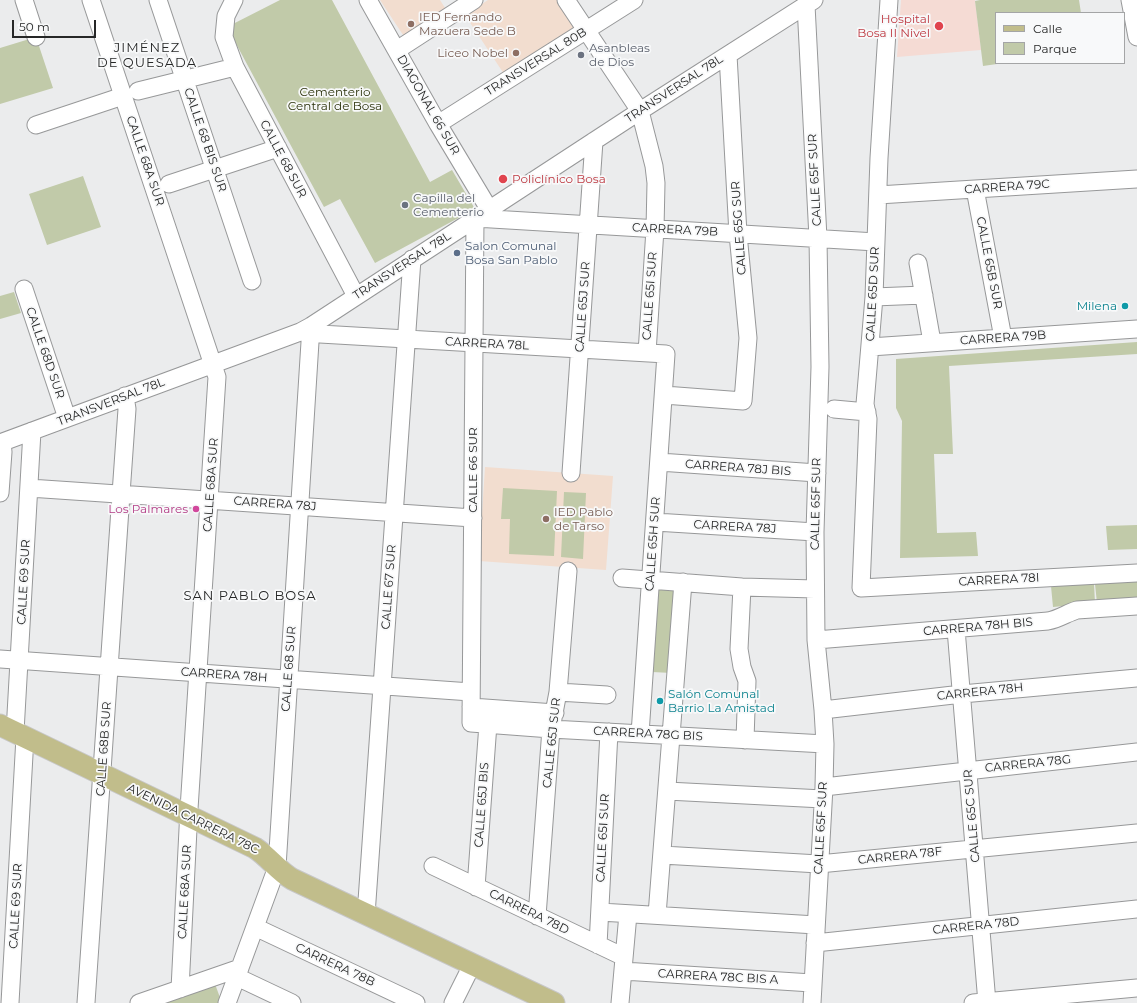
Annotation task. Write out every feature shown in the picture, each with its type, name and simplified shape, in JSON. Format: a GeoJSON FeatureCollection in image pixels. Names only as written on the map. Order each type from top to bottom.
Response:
{"type":"FeatureCollection","features":[{"type":"Feature","properties":{"kind":"main road","name":"AVENIDA CARRERA 78C"},"geometry":{"type":"LineString","coordinates":[[13,731],[255,848],[262,852],[292,880],[554,1003]]}},
{"type":"Feature","properties":{"kind":"street"},"geometry":{"type":"LineString","coordinates":[[24,0],[36,37]]}},
{"type":"Feature","properties":{"kind":"street","name":"CALLE 68A SUR"},"geometry":{"type":"LineString","coordinates":[[91,0],[131,93],[218,377],[189,816],[180,989]]}},
{"type":"Feature","properties":{"kind":"street","name":"CALLE 68 BIS SUR"},"geometry":{"type":"LineString","coordinates":[[158,0],[252,281]]}},
{"type":"Feature","properties":{"kind":"street","name":"CALLE 68 SUR"},"geometry":{"type":"LineString","coordinates":[[234,0],[226,16],[224,36],[235,67],[356,296]]}},
{"type":"Feature","properties":{"kind":"street","name":"DIAGONAL 66 SUR"},"geometry":{"type":"LineString","coordinates":[[368,0],[438,124],[489,209]]}},
{"type":"Feature","properties":{"kind":"street"},"geometry":{"type":"LineString","coordinates":[[397,50],[474,0]]}},
{"type":"Feature","properties":{"kind":"street","name":"CALLE 65I SUR"},"geometry":{"type":"LineString","coordinates":[[566,0],[640,111],[654,166],[656,183],[655,229],[647,353]]}},
{"type":"Feature","properties":{"kind":"street","name":"TRANSVERSAL 80B"},"geometry":{"type":"LineString","coordinates":[[438,124],[634,0]]}},
{"type":"Feature","properties":{"kind":"street","name":"CALLE 65D SUR"},"geometry":{"type":"LineString","coordinates":[[861,588],[868,419],[865,404],[874,297],[889,0]]}},
{"type":"Feature","properties":{"kind":"street"},"geometry":{"type":"LineString","coordinates":[[1130,0],[1137,37]]}},
{"type":"Feature","properties":{"kind":"street","name":"TRANSVERSAL 78L"},"geometry":{"type":"LineString","coordinates":[[1,443],[213,363],[300,332],[311,326],[728,55],[801,4]]}},
{"type":"Feature","properties":{"kind":"street","name":"CALLE 65F SUR"},"geometry":{"type":"LineString","coordinates":[[801,4],[818,238],[820,367],[815,532],[815,589],[816,640],[825,744],[812,1003]]}},
{"type":"Feature","properties":{"kind":"street","name":"CALLE 65G SUR"},"geometry":{"type":"LineString","coordinates":[[664,395],[743,402],[748,338],[738,234],[728,55]]}},
{"type":"Feature","properties":{"kind":"street"},"geometry":{"type":"LineString","coordinates":[[36,125],[131,93],[235,67]]}},
{"type":"Feature","properties":{"kind":"street","name":"CALLE 65J SUR"},"geometry":{"type":"LineString","coordinates":[[571,473],[594,141]]}},
{"type":"Feature","properties":{"kind":"street"},"geometry":{"type":"LineString","coordinates":[[170,184],[278,148]]}},
{"type":"Feature","properties":{"kind":"street","name":"CARRERA 79C"},"geometry":{"type":"LineString","coordinates":[[878,195],[1137,179]]}},
{"type":"Feature","properties":{"kind":"street","name":"CALLE 65B SUR"},"geometry":{"type":"LineString","coordinates":[[975,189],[1003,338]]}},
{"type":"Feature","properties":{"kind":"street","name":"CARRERA 79B"},"geometry":{"type":"LineString","coordinates":[[475,218],[876,242]]}},
{"type":"Feature","properties":{"kind":"street","name":"CALLE 66 SUR"},"geometry":{"type":"LineString","coordinates":[[475,218],[473,518],[475,711]]}},
{"type":"Feature","properties":{"kind":"street","name":"CALLE 67 SUR"},"geometry":{"type":"LineString","coordinates":[[366,915],[412,259]]}},
{"type":"Feature","properties":{"kind":"street"},"geometry":{"type":"LineString","coordinates":[[918,263],[932,342]]}},
{"type":"Feature","properties":{"kind":"street","name":"CALLE 68D SUR"},"geometry":{"type":"LineString","coordinates":[[24,289],[67,418]]}},
{"type":"Feature","properties":{"kind":"street"},"geometry":{"type":"LineString","coordinates":[[874,297],[924,295]]}},
{"type":"Feature","properties":{"kind":"street","name":"CALLE 68 SUR"},"geometry":{"type":"LineString","coordinates":[[228,1003],[277,867],[311,326]]}},
{"type":"Feature","properties":{"kind":"street","name":"CARRERA 78L"},"geometry":{"type":"LineString","coordinates":[[311,326],[315,332],[320,334],[666,354]]}},
{"type":"Feature","properties":{"kind":"street","name":"CARRERA 79B"},"geometry":{"type":"LineString","coordinates":[[870,347],[1137,329]]}},
{"type":"Feature","properties":{"kind":"street","name":"CALLE 65H SUR"},"geometry":{"type":"LineString","coordinates":[[640,734],[666,354]]}},
{"type":"Feature","properties":{"kind":"street","name":"CALLE 68B SUR"},"geometry":{"type":"LineString","coordinates":[[86,1003],[122,494],[126,409],[125,396]]}},
{"type":"Feature","properties":{"kind":"street"},"geometry":{"type":"LineString","coordinates":[[834,409],[867,412]]}},
{"type":"Feature","properties":{"kind":"street","name":"CALLE 69 SUR"},"geometry":{"type":"LineString","coordinates":[[10,1003],[13,731],[19,660],[32,431]]}},
{"type":"Feature","properties":{"kind":"street"},"geometry":{"type":"LineString","coordinates":[[0,493],[3,452],[1,443]]}},
{"type":"Feature","properties":{"kind":"street","name":"CARRERA 78J BIS"},"geometry":{"type":"LineString","coordinates":[[659,462],[817,473]]}},
{"type":"Feature","properties":{"kind":"street","name":"CARRERA 78J"},"geometry":{"type":"LineString","coordinates":[[29,488],[473,518]]}},
{"type":"Feature","properties":{"kind":"street","name":"CARRERA 78J"},"geometry":{"type":"LineString","coordinates":[[655,522],[815,532]]}},
{"type":"Feature","properties":{"kind":"street","name":"CALLE 65J SUR"},"geometry":{"type":"LineString","coordinates":[[537,916],[553,721],[558,692],[568,571]]}},
{"type":"Feature","properties":{"kind":"street","name":"CARRERA 78I"},"geometry":{"type":"LineString","coordinates":[[861,588],[1137,573]]}},
{"type":"Feature","properties":{"kind":"street"},"geometry":{"type":"LineString","coordinates":[[622,578],[815,589]]}},
{"type":"Feature","properties":{"kind":"street"},"geometry":{"type":"LineString","coordinates":[[657,915],[682,582]]}},
{"type":"Feature","properties":{"kind":"street"},"geometry":{"type":"LineString","coordinates":[[742,586],[739,650],[742,668],[747,681],[745,740]]}},
{"type":"Feature","properties":{"kind":"street","name":"CARRERA 78H BIS"},"geometry":{"type":"LineString","coordinates":[[816,640],[1048,621],[1057,619],[1069,612],[1077,610],[1137,606]]}},
{"type":"Feature","properties":{"kind":"street","name":"CALLE 65C SUR"},"geometry":{"type":"LineString","coordinates":[[956,629],[981,925],[982,1003]]}},
{"type":"Feature","properties":{"kind":"street","name":"CARRERA 78H"},"geometry":{"type":"LineString","coordinates":[[0,659],[382,686],[475,711]]}},
{"type":"Feature","properties":{"kind":"street","name":"CARRERA 78H"},"geometry":{"type":"LineString","coordinates":[[823,710],[962,694],[1137,678]]}},
{"type":"Feature","properties":{"kind":"street"},"geometry":{"type":"LineString","coordinates":[[558,692],[607,695]]}},
{"type":"Feature","properties":{"kind":"street","name":"CARRERA 78G BIS"},"geometry":{"type":"LineString","coordinates":[[475,711],[553,721],[609,732],[825,744]]}},
{"type":"Feature","properties":{"kind":"street","name":"CARRERA 78G BIS"},"geometry":{"type":"LineString","coordinates":[[475,711],[553,721]]}},
{"type":"Feature","properties":{"kind":"street","name":"CALLE 65J BIS"},"geometry":{"type":"LineString","coordinates":[[475,711],[476,886]]}},
{"type":"Feature","properties":{"kind":"street","name":"CALLE 65I SUR"},"geometry":{"type":"LineString","coordinates":[[598,945],[609,732]]}},
{"type":"Feature","properties":{"kind":"street","name":"CARRERA 78G"},"geometry":{"type":"LineString","coordinates":[[667,791],[823,792],[968,770],[1137,752]]}},
{"type":"Feature","properties":{"kind":"street","name":"CARRERA 78F"},"geometry":{"type":"LineString","coordinates":[[662,855],[819,864],[1137,833]]}},
{"type":"Feature","properties":{"kind":"street","name":"CARRERA 78D"},"geometry":{"type":"LineString","coordinates":[[433,866],[598,945],[624,964]]}},
{"type":"Feature","properties":{"kind":"street","name":"CARRERA 78D"},"geometry":{"type":"LineString","coordinates":[[814,943],[1137,909]]}},
{"type":"Feature","properties":{"kind":"street"},"geometry":{"type":"LineString","coordinates":[[600,912],[816,926]]}},
{"type":"Feature","properties":{"kind":"street"},"geometry":{"type":"LineString","coordinates":[[620,1003],[628,914]]}},
{"type":"Feature","properties":{"kind":"street","name":"CARRERA 78B"},"geometry":{"type":"LineString","coordinates":[[255,927],[416,1003]]}},
{"type":"Feature","properties":{"kind":"street","name":"CARRERA 78C BIS A"},"geometry":{"type":"LineString","coordinates":[[624,964],[812,983]]}},
{"type":"Feature","properties":{"kind":"street"},"geometry":{"type":"LineString","coordinates":[[453,1003],[472,965]]}},
{"type":"Feature","properties":{"kind":"street"},"geometry":{"type":"LineString","coordinates":[[139,1003],[180,989],[238,973],[292,1003]]}},
{"type":"Feature","properties":{"kind":"street"},"geometry":{"type":"LineString","coordinates":[[982,1003],[1137,988]]}},
{"type":"Feature","properties":{"kind":"shaded area","name":"IED Fernando Mazuera Sede B"},"geometry":{"type":"Polygon","coordinates":[[[380,0],[440,0],[447,11],[405,38],[380,0]]]}},
{"type":"Feature","properties":{"kind":"shaded area","name":"Liceo Nobel"},"geometry":{"type":"Polygon","coordinates":[[[488,0],[558,0],[578,30],[506,77],[465,15],[488,0]]]}},
{"type":"Feature","properties":{"kind":"shaded area","name":"Hospital Bosa II Nivel"},"geometry":{"type":"Polygon","coordinates":[[[901,0],[975,0],[981,50],[897,57],[901,0]]]}},
{"type":"Feature","properties":{"kind":"shaded area","name":"IED Pablo de Tarso"},"geometry":{"type":"Polygon","coordinates":[[[485,467],[613,476],[606,570],[479,561],[485,467]]]}},
{"type":"Feature","properties":{"kind":"green space","name":"Cementerio Central de Bosa"},"geometry":{"type":"Polygon","coordinates":[[[280,0],[332,0],[430,182],[452,170],[475,209],[375,263],[340,199],[324,207],[227,27],[280,0]]]}},
{"type":"Feature","properties":{"kind":"green space"},"geometry":{"type":"Polygon","coordinates":[[[1079,0],[1081,12],[995,12],[995,64],[997,64],[983,66],[975,1],[1079,0]]]}},
{"type":"Feature","properties":{"kind":"green space"},"geometry":{"type":"Polygon","coordinates":[[[36,37],[53,88],[0,104],[0,48],[36,37]]]}},
{"type":"Feature","properties":{"kind":"green space"},"geometry":{"type":"Polygon","coordinates":[[[83,176],[101,227],[47,245],[29,194],[83,176]]]}},
{"type":"Feature","properties":{"kind":"green space"},"geometry":{"type":"Polygon","coordinates":[[[14,292],[21,313],[0,319],[0,296],[14,292]]]}},
{"type":"Feature","properties":{"kind":"green space"},"geometry":{"type":"Polygon","coordinates":[[[1137,342],[1137,354],[949,366],[953,454],[934,454],[937,533],[976,532],[978,556],[900,558],[902,421],[896,408],[896,359],[1137,342]]]}},
{"type":"Feature","properties":{"kind":"green space"},"geometry":{"type":"Polygon","coordinates":[[[503,488],[557,491],[554,556],[509,554],[510,519],[501,519],[503,488]]]}},
{"type":"Feature","properties":{"kind":"green space"},"geometry":{"type":"Polygon","coordinates":[[[564,492],[586,493],[583,559],[561,557],[564,492]]]}},
{"type":"Feature","properties":{"kind":"green space"},"geometry":{"type":"Polygon","coordinates":[[[1137,525],[1137,549],[1108,550],[1106,526],[1137,525]]]}},
{"type":"Feature","properties":{"kind":"green space"},"geometry":{"type":"Polygon","coordinates":[[[1137,580],[1137,600],[1097,603],[1095,584],[1137,580]]]}},
{"type":"Feature","properties":{"kind":"green space"},"geometry":{"type":"Polygon","coordinates":[[[1094,584],[1095,603],[1053,607],[1051,586],[1094,584]]]}},
{"type":"Feature","properties":{"kind":"green space"},"geometry":{"type":"Polygon","coordinates":[[[658,588],[678,589],[672,673],[652,672],[658,588]]]}},
{"type":"Feature","properties":{"kind":"green space"},"geometry":{"type":"Polygon","coordinates":[[[215,984],[222,1003],[159,1003],[215,984]]]}},
{"type":"Feature","properties":{"kind":"place","name":"IED Fernando Mazuera Sede B"},"geometry":{"type":"Point","coordinates":[411,24]}},
{"type":"Feature","properties":{"kind":"place","name":"Hospital Bosa II Nivel"},"geometry":{"type":"Point","coordinates":[939,26]}},
{"type":"Feature","properties":{"kind":"place","name":"Liceo Nobel"},"geometry":{"type":"Point","coordinates":[516,53]}},
{"type":"Feature","properties":{"kind":"place","name":"Asanbleas de Dios"},"geometry":{"type":"Point","coordinates":[581,55]}},
{"type":"Feature","properties":{"kind":"place","name":"Policlínico Bosa"},"geometry":{"type":"Point","coordinates":[503,179]}},
{"type":"Feature","properties":{"kind":"place","name":"Capilla del Cementerio"},"geometry":{"type":"Point","coordinates":[405,205]}},
{"type":"Feature","properties":{"kind":"place","name":"Salon Comunal Bosa San Pablo"},"geometry":{"type":"Point","coordinates":[457,253]}},
{"type":"Feature","properties":{"kind":"place","name":"Milena"},"geometry":{"type":"Point","coordinates":[1125,306]}},
{"type":"Feature","properties":{"kind":"place","name":"Los Palmares"},"geometry":{"type":"Point","coordinates":[196,509]}},
{"type":"Feature","properties":{"kind":"place","name":"IED Pablo de Tarso"},"geometry":{"type":"Point","coordinates":[546,519]}},
{"type":"Feature","properties":{"kind":"place","name":"Salón Comunal Barrio La Amistad"},"geometry":{"type":"Point","coordinates":[660,701]}},
{"type":"Feature","properties":{"kind":"district","name":"JIMÉNEZ DE QUESADA"},"geometry":{"type":"Point","coordinates":[147,56]}},
{"type":"Feature","properties":{"kind":"district","name":"SAN PABLO BOSA"},"geometry":{"type":"Point","coordinates":[250,596]}}]}
